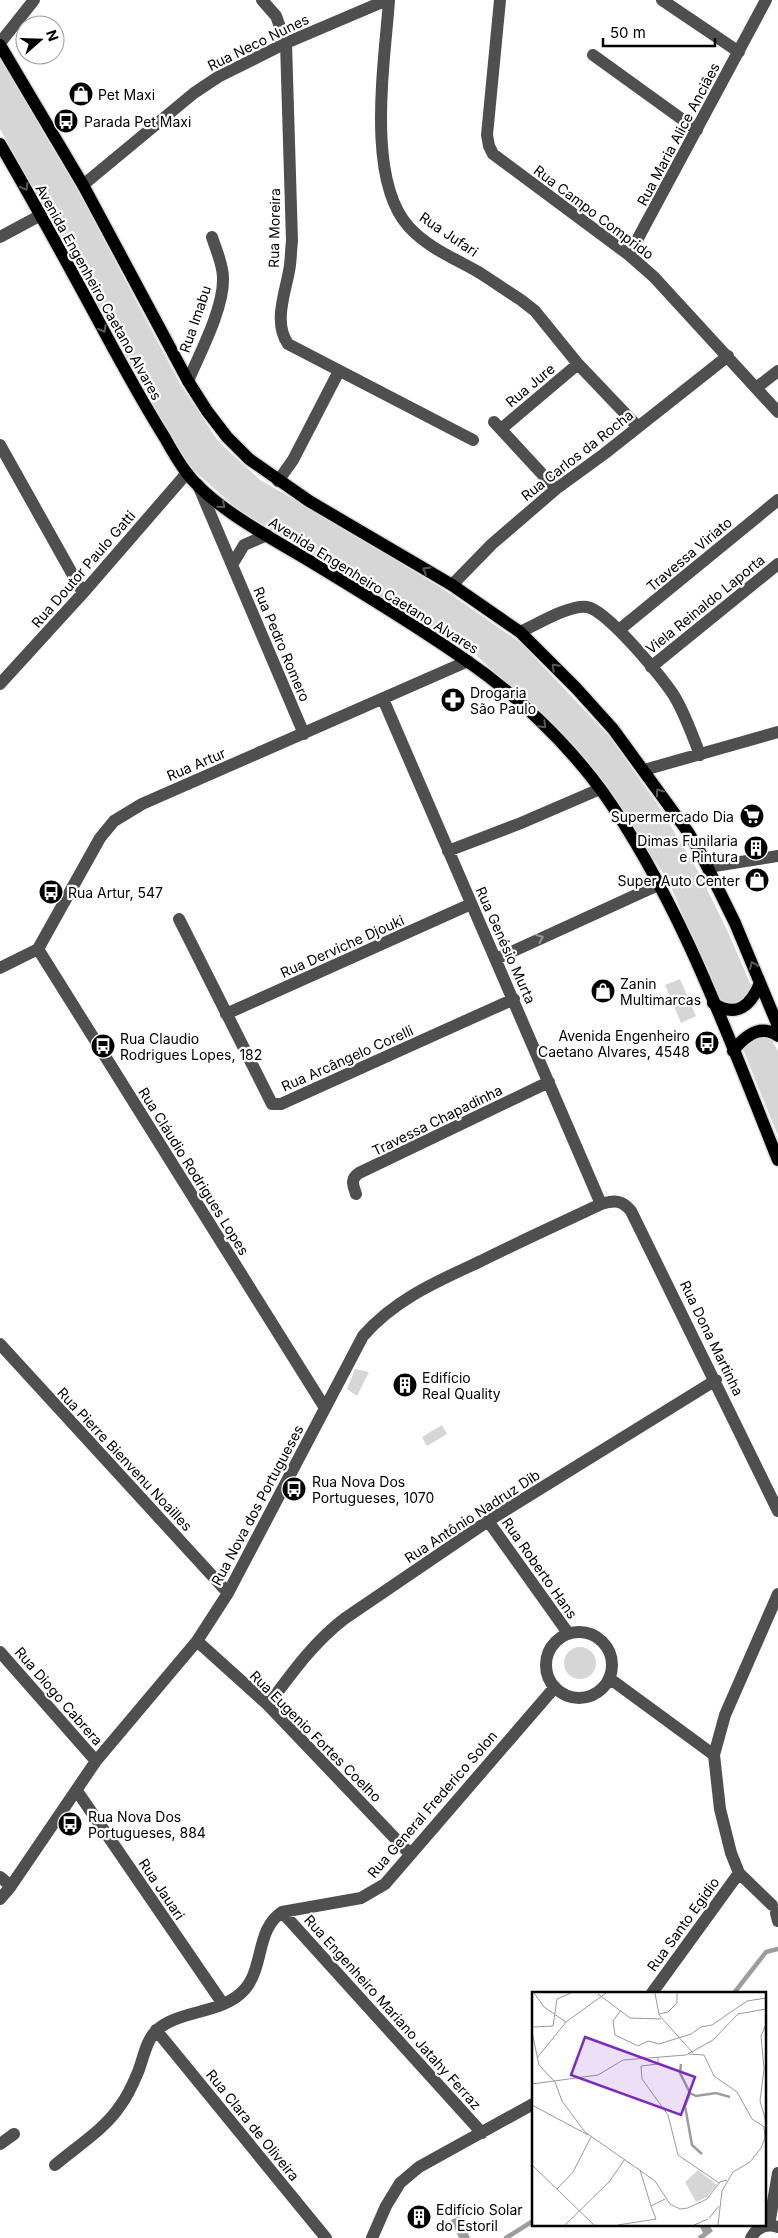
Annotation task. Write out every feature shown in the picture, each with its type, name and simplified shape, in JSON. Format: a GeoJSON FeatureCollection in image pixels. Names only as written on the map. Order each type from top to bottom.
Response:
{"type":"FeatureCollection","features":[{"type":"Feature","properties":{"kind":"main road"},"geometry":{"type":"LineString","coordinates":[[0,44],[83,184],[188,381],[207,411],[227,437],[248,459],[278,481],[452,585],[520,632],[576,688],[613,729],[688,832],[708,867],[778,1026]]}},
{"type":"Feature","properties":{"kind":"main road","name":"Avenida Engenheiro Caetano Alvares"},"geometry":{"type":"LineString","coordinates":[[0,144],[145,406],[186,473],[232,513],[384,606],[468,662],[535,717],[600,789],[624,824],[658,885],[714,1003],[778,1160]]}},
{"type":"Feature","properties":{"kind":"main road"},"geometry":{"type":"LineString","coordinates":[[714,1003],[730,1010],[744,1007],[752,1000],[760,983]]}},
{"type":"Feature","properties":{"kind":"main road"},"geometry":{"type":"LineString","coordinates":[[733,1050],[742,1040],[755,1032],[767,1032],[778,1036]]}},
{"type":"Feature","properties":{"kind":"street"},"geometry":{"type":"LineString","coordinates":[[0,44],[34,0]]}},
{"type":"Feature","properties":{"kind":"street","name":"Rua Moreira"},"geometry":{"type":"LineString","coordinates":[[262,0],[276,16],[286,43],[292,241],[282,306],[282,331],[288,344],[473,440]]}},
{"type":"Feature","properties":{"kind":"street","name":"Rua Neco Nunes"},"geometry":{"type":"LineString","coordinates":[[83,184],[194,93],[218,77],[286,43],[388,0]]}},
{"type":"Feature","properties":{"kind":"street","name":"Rua Jufari"},"geometry":{"type":"LineString","coordinates":[[388,0],[381,140],[389,191],[400,215],[410,228],[425,240],[500,286],[535,311],[578,364],[638,427]]}},
{"type":"Feature","properties":{"kind":"street","name":"Rua Campo Comprido"},"geometry":{"type":"LineString","coordinates":[[500,0],[487,136],[493,154],[629,255],[654,278],[778,412]]}},
{"type":"Feature","properties":{"kind":"street"},"geometry":{"type":"LineString","coordinates":[[662,0],[739,52]]}},
{"type":"Feature","properties":{"kind":"street","name":"Rua Maria Alice Anciães"},"geometry":{"type":"LineString","coordinates":[[629,255],[766,0]]}},
{"type":"Feature","properties":{"kind":"street"},"geometry":{"type":"LineString","coordinates":[[594,55],[697,130]]}},
{"type":"Feature","properties":{"kind":"street"},"geometry":{"type":"LineString","coordinates":[[0,238],[41,215]]}},
{"type":"Feature","properties":{"kind":"street","name":"Rua Imabu"},"geometry":{"type":"LineString","coordinates":[[188,381],[223,294],[224,277],[212,237]]}},
{"type":"Feature","properties":{"kind":"street","name":"Rua Carlos da Rocha"},"geometry":{"type":"LineString","coordinates":[[452,585],[492,544],[556,489],[728,356]]}},
{"type":"Feature","properties":{"kind":"street","name":"Rua Jure"},"geometry":{"type":"LineString","coordinates":[[556,489],[498,425],[578,364]]}},
{"type":"Feature","properties":{"kind":"street"},"geometry":{"type":"LineString","coordinates":[[278,481],[293,460],[339,371]]}},
{"type":"Feature","properties":{"kind":"street"},"geometry":{"type":"LineString","coordinates":[[756,388],[778,371]]}},
{"type":"Feature","properties":{"kind":"street"},"geometry":{"type":"LineString","coordinates":[[0,446],[83,593]]}},
{"type":"Feature","properties":{"kind":"street","name":"Rua Doutor Paulo Gatti"},"geometry":{"type":"LineString","coordinates":[[0,684],[83,593],[186,473]]}},
{"type":"Feature","properties":{"kind":"street","name":"Rua Pedro Romero"},"geometry":{"type":"LineString","coordinates":[[196,483],[304,734]]}},
{"type":"Feature","properties":{"kind":"street","name":"Travessa Viriato"},"geometry":{"type":"LineString","coordinates":[[619,630],[778,500]]}},
{"type":"Feature","properties":{"kind":"street"},"geometry":{"type":"LineString","coordinates":[[232,565],[244,545],[267,535]]}},
{"type":"Feature","properties":{"kind":"street","name":"Viela Reinaldo Laporta"},"geometry":{"type":"LineString","coordinates":[[651,667],[778,564]]}},
{"type":"Feature","properties":{"kind":"street"},"geometry":{"type":"LineString","coordinates":[[520,632],[564,612],[584,606],[600,613],[619,630],[675,697],[700,755]]}},
{"type":"Feature","properties":{"kind":"street","name":"Rua Artur"},"geometry":{"type":"LineString","coordinates":[[38,949],[100,838],[114,821],[142,804],[468,662]]}},
{"type":"Feature","properties":{"kind":"street","name":"Rua Genésio Murta"},"geometry":{"type":"LineString","coordinates":[[383,699],[601,1204]]}},
{"type":"Feature","properties":{"kind":"street"},"geometry":{"type":"LineString","coordinates":[[644,770],[778,732]]}},
{"type":"Feature","properties":{"kind":"street"},"geometry":{"type":"LineString","coordinates":[[448,851],[521,823],[600,789]]}},
{"type":"Feature","properties":{"kind":"street"},"geometry":{"type":"LineString","coordinates":[[708,867],[778,856]]}},
{"type":"Feature","properties":{"kind":"street"},"geometry":{"type":"LineString","coordinates":[[496,959],[658,885]]}},
{"type":"Feature","properties":{"kind":"street","name":"Rua Derviche Djouki"},"geometry":{"type":"LineString","coordinates":[[226,1014],[471,904]]}},
{"type":"Feature","properties":{"kind":"street","name":"Rua Arcângelo Corelli"},"geometry":{"type":"LineString","coordinates":[[179,919],[269,1102],[276,1105],[514,999]]}},
{"type":"Feature","properties":{"kind":"street"},"geometry":{"type":"LineString","coordinates":[[0,968],[38,949]]}},
{"type":"Feature","properties":{"kind":"street","name":"Rua Cláudio Rodrigues Lopes"},"geometry":{"type":"LineString","coordinates":[[38,949],[325,1408]]}},
{"type":"Feature","properties":{"kind":"street","name":"Travessa Chapadinha"},"geometry":{"type":"LineString","coordinates":[[356,1194],[353,1181],[354,1177],[359,1173],[549,1082]]}},
{"type":"Feature","properties":{"kind":"street","name":"Rua Dona Martinha"},"geometry":{"type":"LineString","coordinates":[[601,1204],[613,1200],[621,1202],[632,1211],[716,1380],[774,1491],[778,1510]]}},
{"type":"Feature","properties":{"kind":"street","name":"Rua Nova dos Portugueses"},"geometry":{"type":"LineString","coordinates":[[0,1899],[11,1886],[96,1761],[197,1641],[228,1592],[363,1336],[395,1305],[428,1286],[601,1204]]}},
{"type":"Feature","properties":{"kind":"street","name":"Rua Pierre Bienvenu Noailles"},"geometry":{"type":"LineString","coordinates":[[0,1344],[228,1592]]}},
{"type":"Feature","properties":{"kind":"street","name":"Rua Antônio Nadruz Dib"},"geometry":{"type":"LineString","coordinates":[[268,1705],[309,1651],[325,1634],[488,1520],[716,1380]]}},
{"type":"Feature","properties":{"kind":"street","name":"Rua Roberto Hans"},"geometry":{"type":"LineString","coordinates":[[488,1520],[568,1633]]}},
{"type":"Feature","properties":{"kind":"street"},"geometry":{"type":"LineString","coordinates":[[776,1908],[739,1873],[729,1845],[720,1809],[714,1755],[726,1715],[778,1594]]}},
{"type":"Feature","properties":{"kind":"street"},"geometry":{"type":"LineString","coordinates":[[580,1631],[592,1634],[603,1642],[609,1653],[612,1665],[609,1678],[603,1687],[594,1694],[584,1698],[572,1698],[562,1694],[555,1688],[547,1675],[545,1662],[549,1650],[557,1640],[568,1633],[580,1631]]}},
{"type":"Feature","properties":{"kind":"street","name":"Rua Eugenio Fortes Coelho"},"geometry":{"type":"LineString","coordinates":[[197,1641],[268,1705],[410,1854]]}},
{"type":"Feature","properties":{"kind":"street","name":"Rua Diogo Cabrera"},"geometry":{"type":"LineString","coordinates":[[0,1652],[96,1761]]}},
{"type":"Feature","properties":{"kind":"street"},"geometry":{"type":"LineString","coordinates":[[609,1678],[714,1755]]}},
{"type":"Feature","properties":{"kind":"street","name":"Rua General Frederico Solon"},"geometry":{"type":"LineString","coordinates":[[282,1912],[361,1898],[386,1884],[555,1688]]}},
{"type":"Feature","properties":{"kind":"street","name":"Rua Jauari"},"geometry":{"type":"LineString","coordinates":[[77,1791],[223,2004]]}},
{"type":"Feature","properties":{"kind":"street","name":"Rua Santo Egidio"},"geometry":{"type":"LineString","coordinates":[[653,1992],[739,1873]]}},
{"type":"Feature","properties":{"kind":"street"},"geometry":{"type":"LineString","coordinates":[[0,1876],[11,1886]]}},
{"type":"Feature","properties":{"kind":"street"},"geometry":{"type":"LineString","coordinates":[[55,2165],[120,2108],[156,2030],[170,2022],[223,2004],[244,1991],[252,1980],[258,1965],[268,1927],[274,1918],[282,1912]]}},
{"type":"Feature","properties":{"kind":"street","name":"Rua Engenheiro Mariano Jatahy Ferraz"},"geometry":{"type":"LineString","coordinates":[[282,1912],[482,2133]]}},
{"type":"Feature","properties":{"kind":"street","name":"Rua Clara de Oliveira"},"geometry":{"type":"LineString","coordinates":[[156,2030],[326,2238]]}},
{"type":"Feature","properties":{"kind":"street"},"geometry":{"type":"LineString","coordinates":[[372,2238],[386,2206],[400,2183],[419,2167],[532,2105]]}},
{"type":"Feature","properties":{"kind":"street"},"geometry":{"type":"LineString","coordinates":[[0,2144],[14,2134]]}},
{"type":"Feature","properties":{"kind":"street"},"geometry":{"type":"LineString","coordinates":[[751,2238],[761,2227],[774,2226],[778,2173]]}},
{"type":"Feature","properties":{"kind":"shaded area"},"geometry":{"type":"Polygon","coordinates":[[[0,58],[77,189],[179,382],[218,441],[260,480],[443,589],[521,643],[609,736],[658,805],[698,871],[727,930],[751,985],[747,999],[737,1005],[720,1002],[668,880],[602,785],[567,740],[476,655],[236,508],[190,467],[148,396],[0,129],[0,58]]]}},
{"type":"Feature","properties":{"kind":"shaded area"},"geometry":{"type":"Polygon","coordinates":[[[680,979],[696,1016],[681,1023],[665,985],[680,979]]]}},
{"type":"Feature","properties":{"kind":"shaded area"},"geometry":{"type":"Polygon","coordinates":[[[760,1036],[769,1039],[778,1052],[778,1136],[742,1047],[760,1036]]]}},
{"type":"Feature","properties":{"kind":"shaded area"},"geometry":{"type":"Polygon","coordinates":[[[355,1369],[369,1372],[357,1396],[347,1389],[355,1369]]]}},
{"type":"Feature","properties":{"kind":"shaded area"},"geometry":{"type":"Polygon","coordinates":[[[442,1425],[447,1434],[427,1446],[422,1437],[442,1425]]]}},
{"type":"Feature","properties":{"kind":"shaded area"},"geometry":{"type":"Polygon","coordinates":[[[580,1647],[586,1648],[591,1652],[595,1657],[595,1669],[591,1674],[586,1678],[580,1679],[574,1678],[569,1674],[565,1669],[564,1663],[565,1657],[569,1652],[574,1648],[580,1647]]]}},
{"type":"Feature","properties":{"kind":"shaded area"},"geometry":{"type":"Polygon","coordinates":[[[460,2216],[470,2238],[459,2238],[451,2220],[460,2216]]]}},
{"type":"Feature","properties":{"kind":"shaded area"},"geometry":{"type":"Polygon","coordinates":[[[709,2226],[713,2231],[704,2238],[699,2238],[698,2236],[703,2233],[700,2227],[696,2227],[709,2226]]]}},
{"type":"Feature","properties":{"kind":"waterway"},"geometry":{"type":"LineString","coordinates":[[735,1992],[766,1952],[778,1949]]}},
{"type":"Feature","properties":{"kind":"waterway"},"geometry":{"type":"LineString","coordinates":[[506,2238],[532,2222]]}},
{"type":"Feature","properties":{"kind":"place","name":"Pet Maxi"},"geometry":{"type":"Point","coordinates":[81,94]}},
{"type":"Feature","properties":{"kind":"place","name":"Parada Pet Maxi"},"geometry":{"type":"Point","coordinates":[66,121]}},
{"type":"Feature","properties":{"kind":"place","name":"Drogaria São Paulo"},"geometry":{"type":"Point","coordinates":[453,700]}},
{"type":"Feature","properties":{"kind":"place","name":"Supermercado Dia"},"geometry":{"type":"Point","coordinates":[752,816]}},
{"type":"Feature","properties":{"kind":"place","name":"Dimas Funilaria e Pintura"},"geometry":{"type":"Point","coordinates":[756,848]}},
{"type":"Feature","properties":{"kind":"place","name":"Super Auto Center"},"geometry":{"type":"Point","coordinates":[757,880]}},
{"type":"Feature","properties":{"kind":"place","name":"Rua Artur, 547"},"geometry":{"type":"Point","coordinates":[51,892]}},
{"type":"Feature","properties":{"kind":"place","name":"Zanin Multimarcas"},"geometry":{"type":"Point","coordinates":[603,991]}},
{"type":"Feature","properties":{"kind":"place","name":"Avenida Engenheiro Caetano Alvares, 4548"},"geometry":{"type":"Point","coordinates":[707,1043]}},
{"type":"Feature","properties":{"kind":"place","name":"Rua Claudio Rodrigues Lopes, 182"},"geometry":{"type":"Point","coordinates":[103,1046]}},
{"type":"Feature","properties":{"kind":"place","name":"Edifício Real Quality"},"geometry":{"type":"Point","coordinates":[405,1385]}},
{"type":"Feature","properties":{"kind":"place","name":"Rua Nova Dos Portugueses, 1070"},"geometry":{"type":"Point","coordinates":[294,1489]}},
{"type":"Feature","properties":{"kind":"place","name":"Rua Nova Dos Portugueses, 884"},"geometry":{"type":"Point","coordinates":[70,1824]}},
{"type":"Feature","properties":{"kind":"place","name":"Edifício Solar do Estoril"},"geometry":{"type":"Point","coordinates":[419,2217]}}]}
